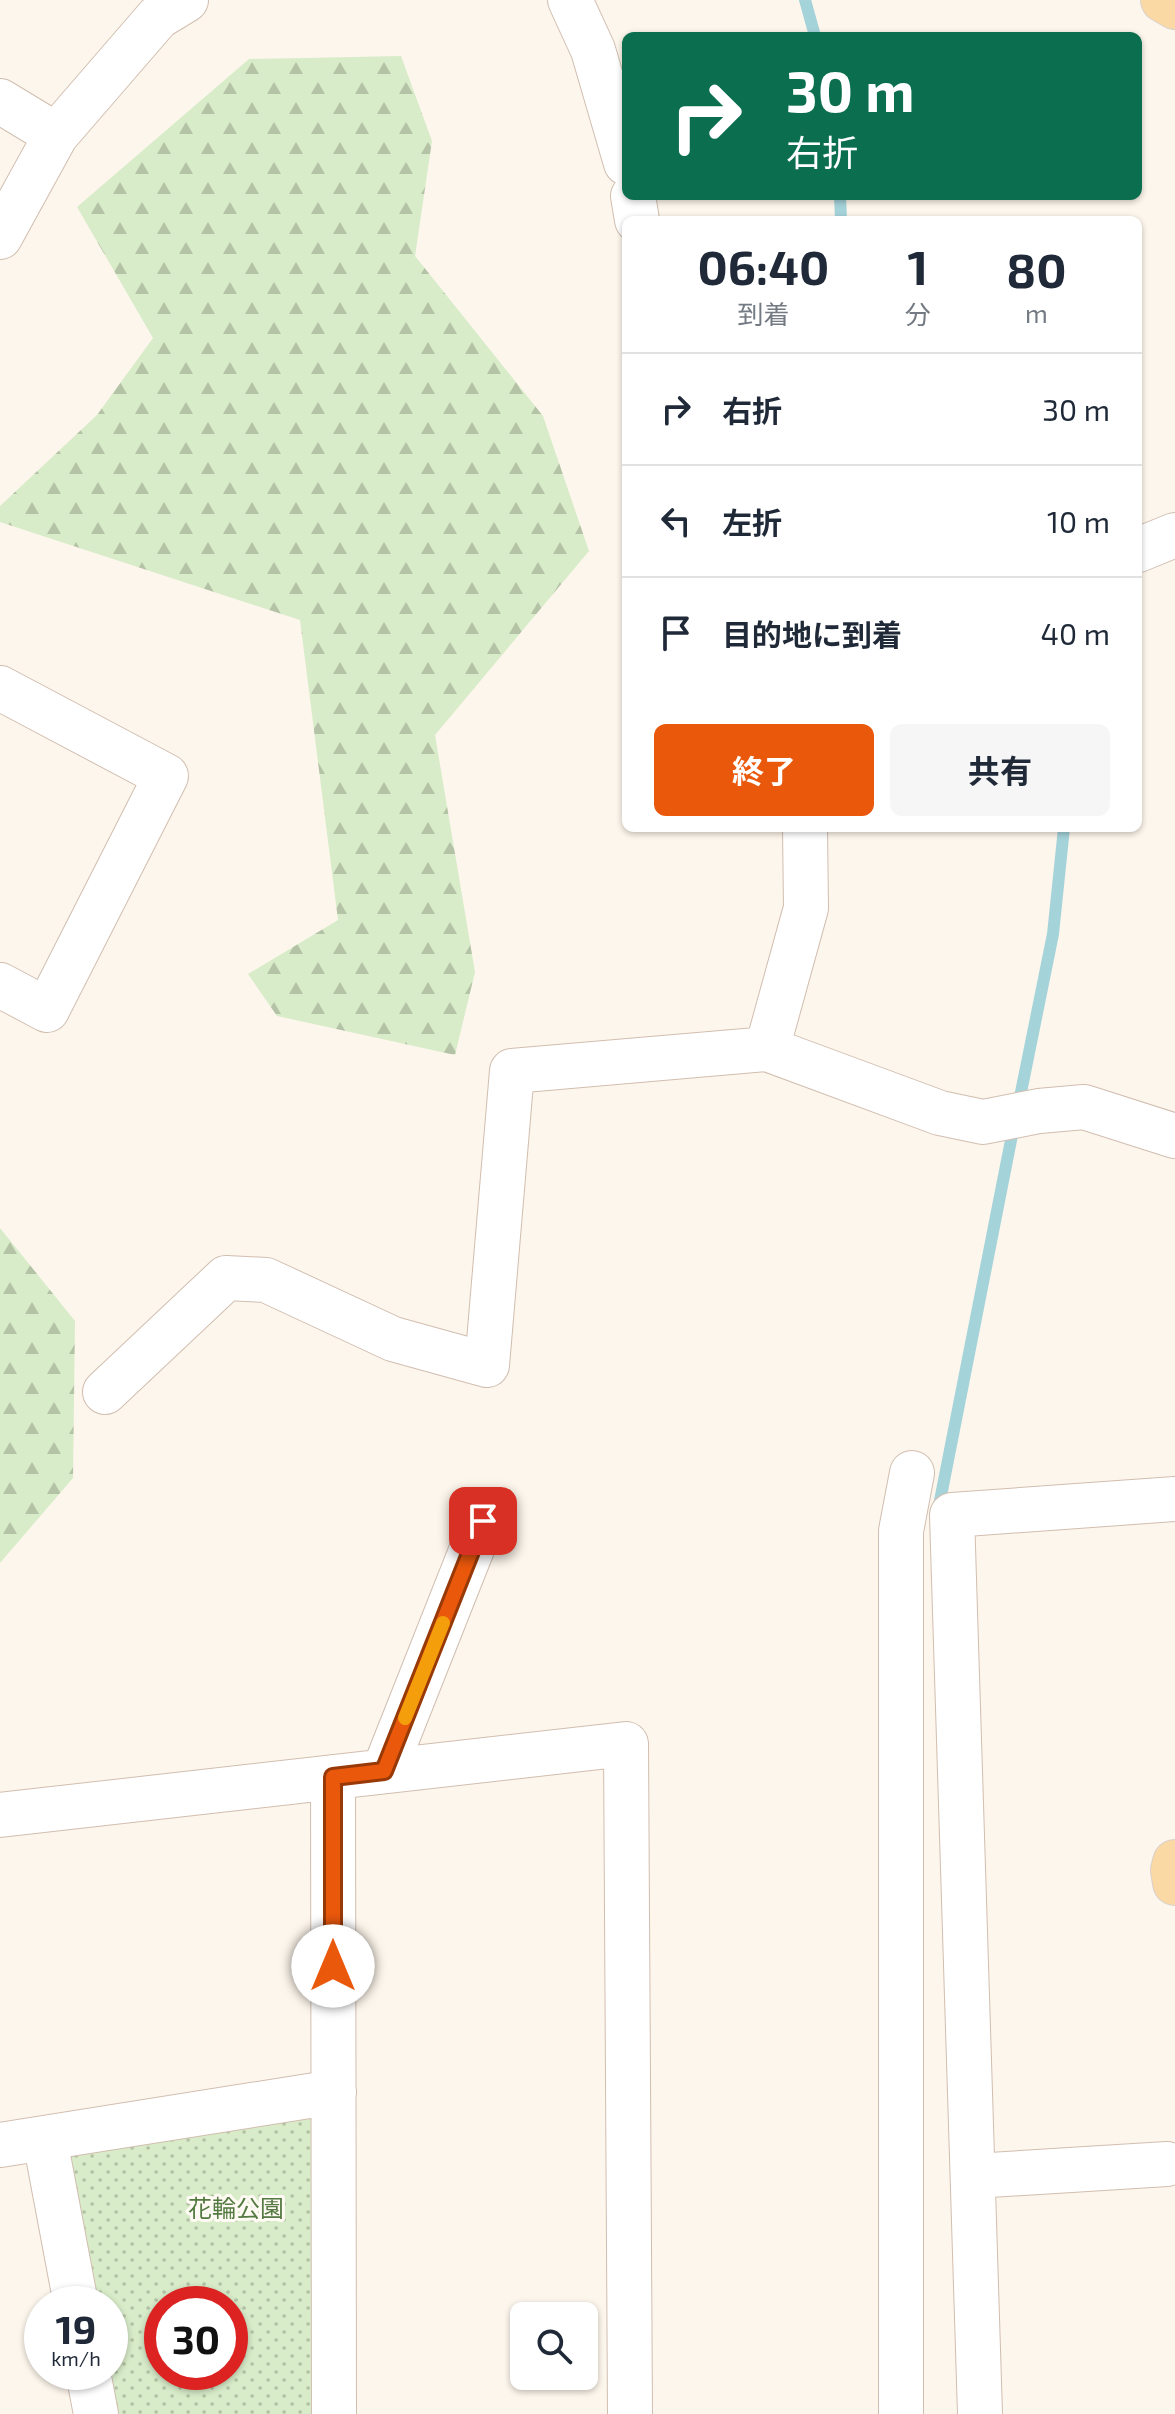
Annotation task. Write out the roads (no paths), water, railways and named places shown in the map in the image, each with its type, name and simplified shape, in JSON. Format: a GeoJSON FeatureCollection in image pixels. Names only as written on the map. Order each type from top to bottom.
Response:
{"type":"FeatureCollection","features":[{"type":"Feature","properties":{"kind":"main road"},"geometry":{"type":"LineString","coordinates":[[1163,0],[1175,7]]}},
{"type":"Feature","properties":{"kind":"main road"},"geometry":{"type":"LineString","coordinates":[[1175,1862],[1175,1883]]}},
{"type":"Feature","properties":{"kind":"street"},"geometry":{"type":"LineString","coordinates":[[0,237],[56,135],[158,17],[186,0]]}},
{"type":"Feature","properties":{"kind":"street"},"geometry":{"type":"LineString","coordinates":[[570,0],[593,50],[622,149]]}},
{"type":"Feature","properties":{"kind":"street"},"geometry":{"type":"LineString","coordinates":[[0,101],[56,135]]}},
{"type":"Feature","properties":{"kind":"street"},"geometry":{"type":"LineString","coordinates":[[1142,548],[1175,535]]}},
{"type":"Feature","properties":{"kind":"street"},"geometry":{"type":"LineString","coordinates":[[0,688],[166,776],[47,1010],[0,985]]}},
{"type":"Feature","properties":{"kind":"street"},"geometry":{"type":"LineString","coordinates":[[767,1049],[806,908],[805,832]]}},
{"type":"Feature","properties":{"kind":"street"},"geometry":{"type":"LineString","coordinates":[[105,1392],[226,1278],[266,1280],[393,1339],[487,1365],[512,1071],[767,1049],[940,1113],[983,1122],[1039,1111],[1084,1107],[1175,1136]]}},
{"type":"Feature","properties":{"kind":"street"},"geometry":{"type":"LineString","coordinates":[[901,2414],[901,1531],[912,1473]]}},
{"type":"Feature","properties":{"kind":"street"},"geometry":{"type":"LineString","coordinates":[[980,2414],[952,1515],[1175,1499]]}},
{"type":"Feature","properties":{"kind":"street"},"geometry":{"type":"LineString","coordinates":[[384,1771],[483,1521]]}},
{"type":"Feature","properties":{"kind":"street"},"geometry":{"type":"LineString","coordinates":[[0,1815],[626,1744],[630,2414]]}},
{"type":"Feature","properties":{"kind":"street"},"geometry":{"type":"LineString","coordinates":[[333,1777],[334,2414]]}},
{"type":"Feature","properties":{"kind":"street"},"geometry":{"type":"LineString","coordinates":[[0,2145],[334,2092]]}},
{"type":"Feature","properties":{"kind":"street"},"geometry":{"type":"LineString","coordinates":[[45,2140],[73,2286]]}},
{"type":"Feature","properties":{"kind":"street"},"geometry":{"type":"LineString","coordinates":[[974,2176],[1167,2164]]}},
{"type":"Feature","properties":{"kind":"street"},"geometry":{"type":"LineString","coordinates":[[91,2390],[96,2414]]}},
{"type":"Feature","properties":{"kind":"waterway"},"geometry":{"type":"LineString","coordinates":[[805,0],[814,32]]}},
{"type":"Feature","properties":{"kind":"waterway"},"geometry":{"type":"LineString","coordinates":[[840,200],[841,216]]}},
{"type":"Feature","properties":{"kind":"waterway"},"geometry":{"type":"LineString","coordinates":[[1018,1107],[1053,934],[1064,832]]}},
{"type":"Feature","properties":{"kind":"waterway"},"geometry":{"type":"LineString","coordinates":[[938,1511],[1014,1125]]}},
{"type":"Feature","properties":{"kind":"park label","name":"花輪公園"},"geometry":{"type":"Point","coordinates":[236,2207]}}]}
